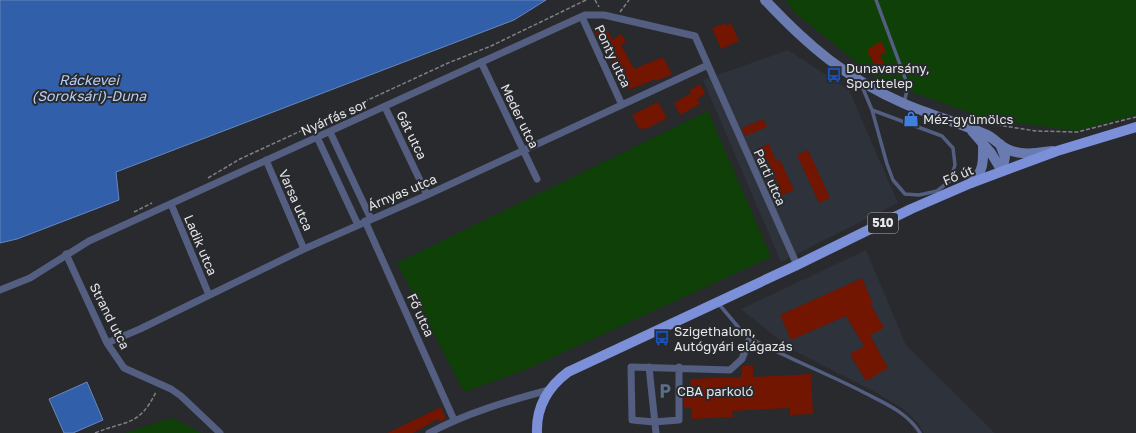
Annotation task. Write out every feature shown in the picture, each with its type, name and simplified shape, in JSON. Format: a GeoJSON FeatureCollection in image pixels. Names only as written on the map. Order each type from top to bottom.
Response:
{"type":"FeatureCollection","features":[{"type":"Feature","properties":{"kind":"main road","name":"Fő út"},"geometry":{"type":"LineString","coordinates":[[797,265],[911,209],[971,183],[1057,151],[1136,127]]}},
{"type":"Feature","properties":{"kind":"main road","name":"510"},"geometry":{"type":"LineString","coordinates":[[537,432],[540,407],[549,390],[557,380],[568,372],[797,265]]}},
{"type":"Feature","properties":{"kind":"street"},"geometry":{"type":"LineString","coordinates":[[765,0],[797,34],[818,53],[860,81],[904,104],[984,134],[1007,149],[1019,153],[1057,151]]}},
{"type":"Feature","properties":{"kind":"street","name":"Nyárfás sor"},"geometry":{"type":"LineString","coordinates":[[0,290],[30,278],[66,254],[89,241],[582,17],[604,15],[696,36],[708,65]]}},
{"type":"Feature","properties":{"kind":"street","name":"Ponty utca"},"geometry":{"type":"LineString","coordinates":[[582,17],[622,105]]}},
{"type":"Feature","properties":{"kind":"street","name":"Meder utca"},"geometry":{"type":"LineString","coordinates":[[481,62],[538,179]]}},
{"type":"Feature","properties":{"kind":"street","name":"Árnyas utca"},"geometry":{"type":"LineString","coordinates":[[107,343],[304,249],[427,195],[708,65]]}},
{"type":"Feature","properties":{"kind":"street","name":"Parti utca"},"geometry":{"type":"LineString","coordinates":[[708,65],[797,265]]}},
{"type":"Feature","properties":{"kind":"street","name":"Gát utca"},"geometry":{"type":"LineString","coordinates":[[385,107],[427,195]]}},
{"type":"Feature","properties":{"kind":"street"},"geometry":{"type":"LineString","coordinates":[[970,129],[983,143],[1002,171]]}},
{"type":"Feature","properties":{"kind":"street","name":"Fő utca"},"geometry":{"type":"LineString","coordinates":[[330,132],[364,222],[454,420]]}},
{"type":"Feature","properties":{"kind":"street","name":"Fő utca"},"geometry":{"type":"LineString","coordinates":[[317,137],[364,222]]}},
{"type":"Feature","properties":{"kind":"street"},"geometry":{"type":"LineString","coordinates":[[995,140],[1004,152],[1005,162],[1002,171]]}},
{"type":"Feature","properties":{"kind":"street"},"geometry":{"type":"LineString","coordinates":[[971,183],[978,177],[982,169],[983,143]]}},
{"type":"Feature","properties":{"kind":"street","name":"Varsa utca"},"geometry":{"type":"LineString","coordinates":[[266,160],[304,249]]}},
{"type":"Feature","properties":{"kind":"street","name":"Ladik utca"},"geometry":{"type":"LineString","coordinates":[[171,204],[209,295]]}},
{"type":"Feature","properties":{"kind":"street","name":"Strand utca"},"geometry":{"type":"LineString","coordinates":[[66,254],[107,343],[124,368],[181,396],[220,433]]}},
{"type":"Feature","properties":{"kind":"street"},"geometry":{"type":"LineString","coordinates":[[679,367],[679,420],[654,422],[632,420],[631,366],[679,367],[730,370],[742,359],[750,338]]}},
{"type":"Feature","properties":{"kind":"street"},"geometry":{"type":"LineString","coordinates":[[649,367],[656,433]]}},
{"type":"Feature","properties":{"kind":"street"},"geometry":{"type":"LineString","coordinates":[[429,433],[454,420],[512,400],[549,390]]}},
{"type":"Feature","properties":{"kind":"lane"},"geometry":{"type":"LineString","coordinates":[[876,0],[881,17],[908,86],[904,104]]}},
{"type":"Feature","properties":{"kind":"lane"},"geometry":{"type":"LineString","coordinates":[[860,81],[872,110],[889,170],[894,180],[905,194],[919,195],[937,191],[950,181],[955,165],[953,148],[942,136],[872,110]]}},
{"type":"Feature","properties":{"kind":"lane"},"geometry":{"type":"LineString","coordinates":[[718,302],[739,328],[750,338],[834,377],[896,410],[914,424],[920,433]]}},
{"type":"Feature","properties":{"kind":"path"},"geometry":{"type":"LineString","coordinates":[[208,178],[253,153],[448,63],[498,43],[586,0]]}},
{"type":"Feature","properties":{"kind":"path"},"geometry":{"type":"LineString","coordinates":[[615,18],[629,0]]}},
{"type":"Feature","properties":{"kind":"path"},"geometry":{"type":"LineString","coordinates":[[983,123],[1036,131],[1077,132],[1136,117]]}},
{"type":"Feature","properties":{"kind":"path"},"geometry":{"type":"LineString","coordinates":[[125,225],[136,209],[158,201]]}},
{"type":"Feature","properties":{"kind":"path"},"geometry":{"type":"LineString","coordinates":[[95,433],[134,420],[144,412],[160,385]]}},
{"type":"Feature","properties":{"kind":"shaded area"},"geometry":{"type":"Polygon","coordinates":[[[788,50],[849,90],[898,203],[781,262],[703,80],[788,50]]]}},
{"type":"Feature","properties":{"kind":"shaded area"},"geometry":{"type":"Polygon","coordinates":[[[866,250],[906,345],[995,433],[924,433],[917,422],[903,409],[877,393],[789,348],[741,309],[866,250]]]}},
{"type":"Feature","properties":{"kind":"green space"},"geometry":{"type":"Polygon","coordinates":[[[786,0],[1136,0],[1136,115],[1075,131],[985,118],[880,81],[795,13],[786,0]]]}},
{"type":"Feature","properties":{"kind":"green space"},"geometry":{"type":"Polygon","coordinates":[[[708,111],[771,257],[527,369],[464,392],[397,263],[708,111]]]}},
{"type":"Feature","properties":{"kind":"green space"},"geometry":{"type":"Polygon","coordinates":[[[172,418],[202,433],[125,433],[172,418]]]}},
{"type":"Feature","properties":{"kind":"water","name":"Ráckevei (Soroksári)-Duna"},"geometry":{"type":"Polygon","coordinates":[[[0,0],[546,0],[514,20],[116,172],[119,200],[17,239],[0,243],[0,0]]]}},
{"type":"Feature","properties":{"kind":"water"},"geometry":{"type":"Polygon","coordinates":[[[87,382],[103,420],[73,433],[64,433],[49,399],[87,382]]]}},
{"type":"Feature","properties":{"kind":"building"},"geometry":{"type":"Polygon","coordinates":[[[725,23],[726,26],[731,23],[739,41],[721,49],[712,28],[725,23]]]}},
{"type":"Feature","properties":{"kind":"building"},"geometry":{"type":"Polygon","coordinates":[[[601,29],[603,32],[607,29],[612,40],[621,34],[626,42],[621,45],[634,69],[663,57],[672,74],[657,81],[656,79],[628,90],[619,69],[617,70],[608,52],[605,54],[595,33],[601,29]]]}},
{"type":"Feature","properties":{"kind":"building"},"geometry":{"type":"Polygon","coordinates":[[[881,41],[886,52],[880,55],[885,65],[876,69],[867,50],[881,41]]]}},
{"type":"Feature","properties":{"kind":"building"},"geometry":{"type":"Polygon","coordinates":[[[700,84],[705,93],[697,100],[700,104],[680,115],[674,103],[691,93],[690,90],[700,84]]]}},
{"type":"Feature","properties":{"kind":"building"},"geometry":{"type":"Polygon","coordinates":[[[658,102],[667,118],[646,129],[645,127],[640,130],[632,115],[658,102]]]}},
{"type":"Feature","properties":{"kind":"building"},"geometry":{"type":"Polygon","coordinates":[[[763,119],[767,127],[745,136],[742,128],[763,119]]]}},
{"type":"Feature","properties":{"kind":"building"},"geometry":{"type":"Polygon","coordinates":[[[769,144],[776,161],[780,160],[794,190],[773,199],[769,190],[779,186],[767,159],[763,161],[758,148],[769,144]]]}},
{"type":"Feature","properties":{"kind":"building"},"geometry":{"type":"Polygon","coordinates":[[[808,150],[830,198],[819,203],[797,155],[808,150]]]}},
{"type":"Feature","properties":{"kind":"building"},"geometry":{"type":"Polygon","coordinates":[[[862,278],[873,304],[871,305],[884,328],[870,335],[888,368],[866,381],[850,354],[864,346],[846,316],[791,340],[780,315],[862,278]]]}},
{"type":"Feature","properties":{"kind":"building"},"geometry":{"type":"Polygon","coordinates":[[[742,366],[753,366],[753,377],[811,374],[813,414],[790,415],[790,408],[732,411],[733,417],[692,419],[692,408],[684,408],[684,387],[691,386],[690,379],[741,377],[742,366]]]}},
{"type":"Feature","properties":{"kind":"building"},"geometry":{"type":"Polygon","coordinates":[[[441,407],[446,419],[439,422],[438,419],[413,433],[387,433],[441,407]]]}},
{"type":"Feature","properties":{"kind":"place","name":"Dunavarsány, Sporttelep"},"geometry":{"type":"Point","coordinates":[834,75]}},
{"type":"Feature","properties":{"kind":"place","name":"Méz-gyümölcs"},"geometry":{"type":"Point","coordinates":[911,119]}},
{"type":"Feature","properties":{"kind":"place","name":"Szigethalom, Autógyári elágazás"},"geometry":{"type":"Point","coordinates":[662,338]}},
{"type":"Feature","properties":{"kind":"place","name":"CBA parkoló"},"geometry":{"type":"Point","coordinates":[665,391]}}]}
